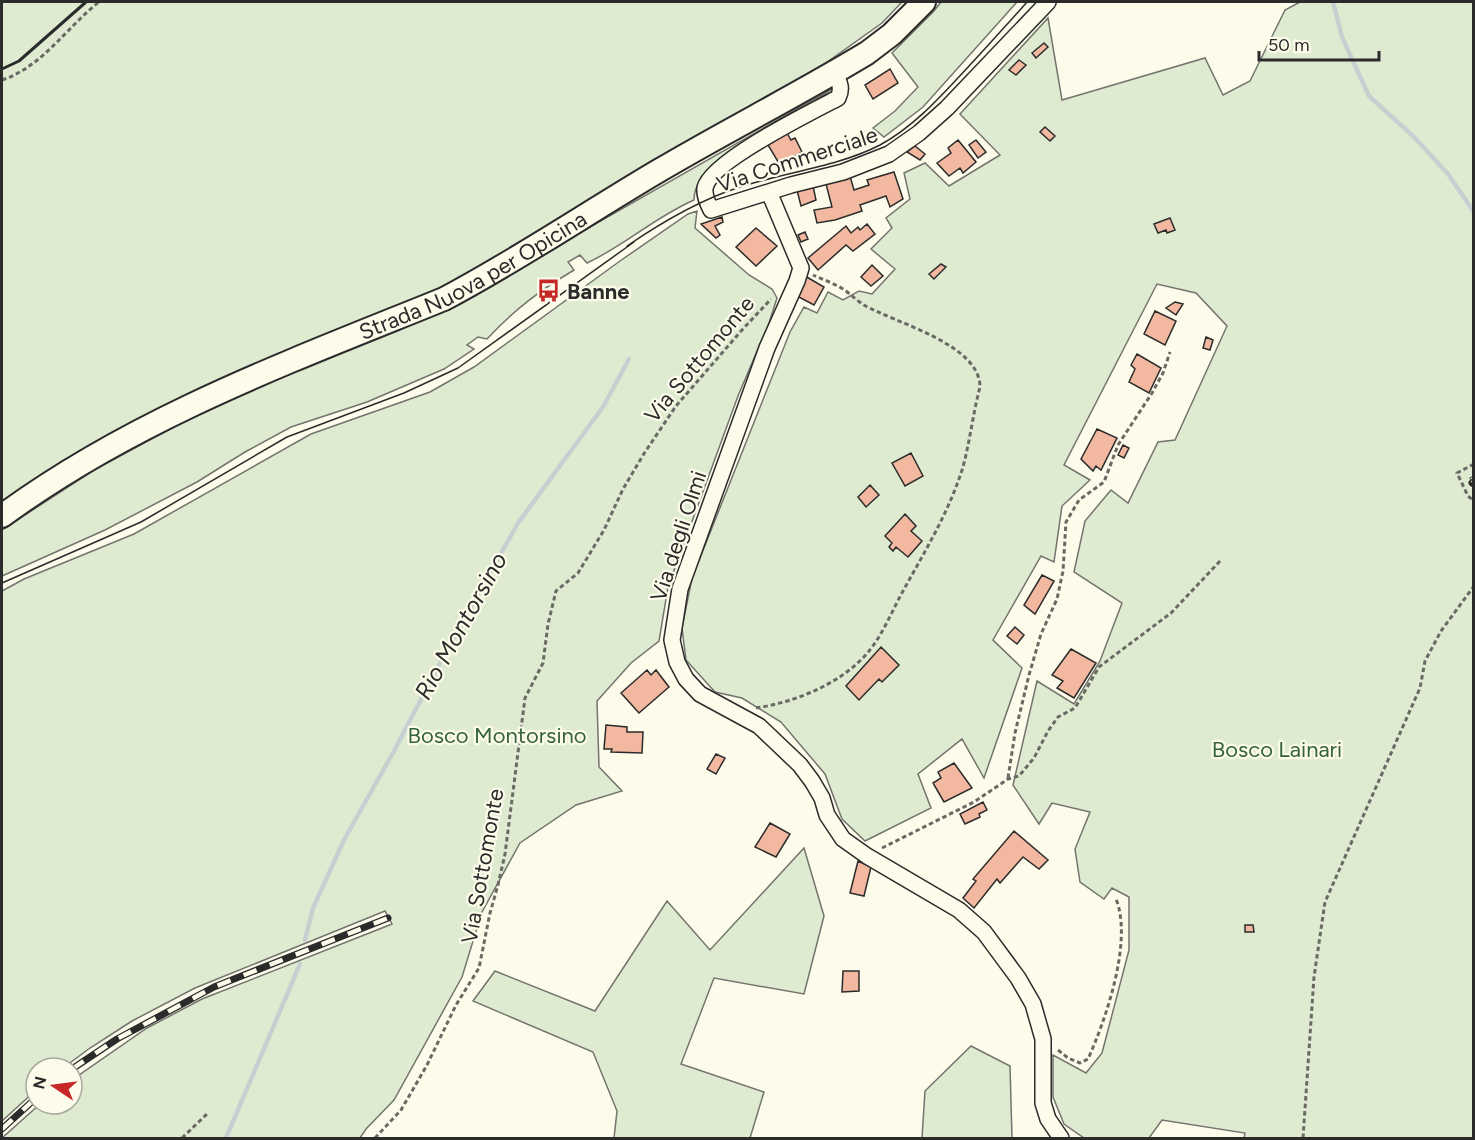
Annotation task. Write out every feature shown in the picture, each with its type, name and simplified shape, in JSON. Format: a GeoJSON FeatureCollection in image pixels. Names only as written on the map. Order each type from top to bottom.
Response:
{"type":"FeatureCollection","features":[{"type":"Feature","properties":{"kind":"main road","name":"Strada Nuova per Opicina"},"geometry":{"type":"LineString","coordinates":[[2,516],[104,450],[183,409],[279,365],[444,299],[468,286],[697,149],[835,73],[892,34],[924,2]]}},
{"type":"Feature","properties":{"kind":"street","name":"Via Commerciale"},"geometry":{"type":"LineString","coordinates":[[835,73],[841,92],[838,98],[777,131],[725,164],[709,179],[705,188],[706,200],[711,210],[865,164],[889,154],[947,108],[1048,2]]}},
{"type":"Feature","properties":{"kind":"street"},"geometry":{"type":"LineString","coordinates":[[769,192],[801,268]]}},
{"type":"Feature","properties":{"kind":"street","name":"Via degli Olmi"},"geometry":{"type":"LineString","coordinates":[[801,268],[763,357],[680,589],[672,640],[677,662],[686,679],[700,694],[759,726],[800,765],[817,790],[827,815],[839,833],[853,847],[959,910],[984,932],[1027,991],[1036,1012],[1043,1039],[1043,1103],[1048,1119],[1061,1138]]}},
{"type":"Feature","properties":{"kind":"path"},"geometry":{"type":"LineString","coordinates":[[2,80],[17,75],[51,48],[99,2]]}},
{"type":"Feature","properties":{"kind":"path"},"geometry":{"type":"LineString","coordinates":[[730,710],[771,705],[794,699],[840,676],[869,651],[947,509],[963,465],[980,387],[980,375],[969,361],[951,347],[909,324],[864,305],[844,290],[801,268]]}},
{"type":"Feature","properties":{"kind":"path","name":"Via Sottomonte"},"geometry":{"type":"LineString","coordinates":[[375,1138],[401,1110],[427,1065],[456,1005],[479,968],[505,854],[525,698],[543,663],[548,624],[556,591],[578,573],[604,530],[623,489],[676,406],[774,297]]}},
{"type":"Feature","properties":{"kind":"path"},"geometry":{"type":"LineString","coordinates":[[1008,779],[1015,733],[1029,675],[1041,634],[1058,599],[1063,571],[1066,522],[1079,500],[1104,482],[1118,445],[1152,393],[1163,373],[1170,352]]}},
{"type":"Feature","properties":{"kind":"path"},"geometry":{"type":"LineString","coordinates":[[1473,464],[1457,473],[1468,496],[1473,501]]}},
{"type":"Feature","properties":{"kind":"path"},"geometry":{"type":"LineString","coordinates":[[867,856],[974,802],[1008,779],[1019,776],[1058,717],[1075,708],[1099,667],[1171,613],[1222,559]]}},
{"type":"Feature","properties":{"kind":"path"},"geometry":{"type":"LineString","coordinates":[[1304,1138],[1314,977],[1325,902],[1419,688],[1425,662],[1441,631],[1473,586]]}},
{"type":"Feature","properties":{"kind":"path"},"geometry":{"type":"LineString","coordinates":[[1043,1039],[1074,1061],[1080,1063],[1088,1059],[1108,1004],[1122,937],[1122,922],[1116,899]]}},
{"type":"Feature","properties":{"kind":"path"},"geometry":{"type":"LineString","coordinates":[[182,1138],[209,1112]]}},
{"type":"Feature","properties":{"kind":"green space"},"geometry":{"type":"Polygon","coordinates":[[[2,2],[902,2],[882,23],[806,77],[692,138],[505,255],[427,296],[90,447],[2,502],[2,2]]]}},
{"type":"Feature","properties":{"kind":"green space"},"geometry":{"type":"Polygon","coordinates":[[[941,2],[1017,2],[923,107],[884,137],[873,128],[895,111],[918,87],[892,53],[941,2]]]}},
{"type":"Feature","properties":{"kind":"green space","name":"Bosco Lainari"},"geometry":{"type":"Polygon","coordinates":[[[1300,2],[1473,2],[1474,476],[1470,478],[1474,486],[1473,1138],[1244,1138],[1245,1133],[1162,1120],[1149,1138],[1084,1138],[1064,1124],[1053,1097],[1053,1055],[1086,1073],[1102,1053],[1129,950],[1129,897],[1112,888],[1104,899],[1080,882],[1075,849],[1090,812],[1052,803],[1039,824],[1013,785],[1037,681],[1074,704],[1100,661],[1122,603],[1074,572],[1085,521],[1111,490],[1128,503],[1158,442],[1175,440],[1227,326],[1196,293],[1157,284],[1064,465],[1090,480],[1062,506],[1054,562],[1041,556],[993,640],[1022,668],[984,778],[962,739],[918,774],[931,808],[865,841],[842,819],[825,774],[781,722],[742,698],[715,692],[686,660],[682,628],[692,578],[790,332],[804,307],[817,313],[828,292],[843,300],[859,291],[872,294],[895,269],[871,249],[892,228],[886,218],[910,199],[904,173],[925,163],[949,186],[1000,155],[960,114],[1048,18],[1062,100],[1205,58],[1223,95],[1250,81],[1285,10],[1300,2]]]}},
{"type":"Feature","properties":{"kind":"green space"},"geometry":{"type":"Polygon","coordinates":[[[832,89],[729,152],[711,167],[698,183],[694,200],[587,263],[580,255],[568,262],[574,270],[528,301],[487,339],[478,337],[467,345],[474,349],[444,369],[367,402],[291,427],[197,482],[105,530],[2,576],[2,530],[94,470],[209,408],[469,296],[832,89]]]}},
{"type":"Feature","properties":{"kind":"green space","name":"Bosco Montorsino"},"geometry":{"type":"Polygon","coordinates":[[[697,211],[695,228],[749,275],[772,289],[777,298],[769,323],[738,396],[668,587],[659,641],[631,663],[597,701],[599,767],[622,791],[576,805],[520,843],[482,912],[462,977],[394,1100],[360,1138],[2,1138],[27,1116],[84,1116],[84,1072],[147,1028],[202,999],[392,924],[385,911],[195,988],[132,1021],[79,1056],[24,1056],[24,1101],[2,1121],[2,591],[24,579],[134,534],[311,434],[430,392],[474,367],[688,214],[697,211]]]}},
{"type":"Feature","properties":{"kind":"green space"},"geometry":{"type":"Polygon","coordinates":[[[804,848],[824,916],[804,994],[714,978],[681,1064],[764,1092],[750,1138],[614,1138],[617,1111],[593,1052],[473,1001],[495,971],[595,1011],[667,901],[710,950],[804,848]]]}},
{"type":"Feature","properties":{"kind":"green space"},"geometry":{"type":"Polygon","coordinates":[[[971,1046],[1010,1066],[1012,1138],[922,1138],[925,1091],[971,1046]]]}},
{"type":"Feature","properties":{"kind":"building"},"geometry":{"type":"Polygon","coordinates":[[[1044,43],[1048,47],[1036,58],[1032,53],[1044,43]]]}},
{"type":"Feature","properties":{"kind":"building"},"geometry":{"type":"Polygon","coordinates":[[[1019,60],[1026,65],[1016,75],[1009,70],[1019,60]]]}},
{"type":"Feature","properties":{"kind":"building"},"geometry":{"type":"Polygon","coordinates":[[[890,69],[898,83],[873,99],[865,85],[890,69]]]}},
{"type":"Feature","properties":{"kind":"building"},"geometry":{"type":"Polygon","coordinates":[[[1045,127],[1055,136],[1050,141],[1040,132],[1045,127]]]}},
{"type":"Feature","properties":{"kind":"building"},"geometry":{"type":"Polygon","coordinates":[[[787,133],[791,140],[795,138],[802,152],[780,165],[768,145],[787,133]]]}},
{"type":"Feature","properties":{"kind":"building"},"geometry":{"type":"Polygon","coordinates":[[[958,140],[976,162],[963,173],[960,168],[949,176],[937,163],[951,153],[948,148],[958,140]]]}},
{"type":"Feature","properties":{"kind":"building"},"geometry":{"type":"Polygon","coordinates":[[[976,140],[986,152],[978,158],[969,145],[976,140]]]}},
{"type":"Feature","properties":{"kind":"building"},"geometry":{"type":"Polygon","coordinates":[[[915,146],[925,154],[920,160],[907,152],[915,146]]]}},
{"type":"Feature","properties":{"kind":"building"},"geometry":{"type":"Polygon","coordinates":[[[894,172],[903,199],[890,207],[886,196],[860,205],[862,211],[817,223],[814,210],[832,207],[826,184],[850,176],[854,190],[869,185],[867,180],[894,172]]]}},
{"type":"Feature","properties":{"kind":"building"},"geometry":{"type":"Polygon","coordinates":[[[813,186],[816,200],[801,206],[797,190],[813,186]]]}},
{"type":"Feature","properties":{"kind":"building"},"geometry":{"type":"Polygon","coordinates":[[[722,217],[723,222],[715,226],[720,235],[716,238],[701,224],[722,217]]]}},
{"type":"Feature","properties":{"kind":"building"},"geometry":{"type":"Polygon","coordinates":[[[1170,218],[1175,230],[1158,233],[1154,224],[1170,218]]]}},
{"type":"Feature","properties":{"kind":"building"},"geometry":{"type":"Polygon","coordinates":[[[867,224],[875,234],[853,251],[846,245],[818,270],[808,258],[846,226],[851,233],[867,224]]]}},
{"type":"Feature","properties":{"kind":"building"},"geometry":{"type":"Polygon","coordinates":[[[756,228],[777,246],[756,266],[736,247],[756,228]]]}},
{"type":"Feature","properties":{"kind":"building"},"geometry":{"type":"Polygon","coordinates":[[[805,232],[808,239],[801,242],[798,235],[805,232]]]}},
{"type":"Feature","properties":{"kind":"building"},"geometry":{"type":"Polygon","coordinates":[[[941,264],[946,267],[934,279],[929,274],[941,264]]]}},
{"type":"Feature","properties":{"kind":"building"},"geometry":{"type":"Polygon","coordinates":[[[872,265],[883,276],[871,286],[861,277],[872,265]]]}},
{"type":"Feature","properties":{"kind":"building"},"geometry":{"type":"Polygon","coordinates":[[[805,276],[824,287],[814,305],[795,295],[805,276]]]}},
{"type":"Feature","properties":{"kind":"building"},"geometry":{"type":"Polygon","coordinates":[[[1175,302],[1183,304],[1176,315],[1166,308],[1175,302]]]}},
{"type":"Feature","properties":{"kind":"building"},"geometry":{"type":"Polygon","coordinates":[[[1155,311],[1176,321],[1165,345],[1144,334],[1155,311]]]}},
{"type":"Feature","properties":{"kind":"building"},"geometry":{"type":"Polygon","coordinates":[[[1206,337],[1213,340],[1210,350],[1203,348],[1206,337]]]}},
{"type":"Feature","properties":{"kind":"building"},"geometry":{"type":"Polygon","coordinates":[[[1137,354],[1161,368],[1149,393],[1129,382],[1135,369],[1131,365],[1137,354]]]}},
{"type":"Feature","properties":{"kind":"building"},"geometry":{"type":"Polygon","coordinates":[[[1097,429],[1117,438],[1101,470],[1096,466],[1093,471],[1081,459],[1097,429]]]}},
{"type":"Feature","properties":{"kind":"building"},"geometry":{"type":"Polygon","coordinates":[[[1123,445],[1129,448],[1124,458],[1118,455],[1123,445]]]}},
{"type":"Feature","properties":{"kind":"building"},"geometry":{"type":"Polygon","coordinates":[[[911,453],[923,476],[905,486],[892,463],[911,453]]]}},
{"type":"Feature","properties":{"kind":"building"},"geometry":{"type":"Polygon","coordinates":[[[870,485],[879,495],[866,507],[858,497],[870,485]]]}},
{"type":"Feature","properties":{"kind":"building"},"geometry":{"type":"Polygon","coordinates":[[[905,514],[916,526],[911,531],[922,541],[908,557],[896,547],[893,551],[889,547],[892,543],[885,536],[905,514]]]}},
{"type":"Feature","properties":{"kind":"building"},"geometry":{"type":"Polygon","coordinates":[[[1042,575],[1054,581],[1035,614],[1024,605],[1042,575]]]}},
{"type":"Feature","properties":{"kind":"building"},"geometry":{"type":"Polygon","coordinates":[[[1015,627],[1024,635],[1017,644],[1007,636],[1015,627]]]}},
{"type":"Feature","properties":{"kind":"building"},"geometry":{"type":"Polygon","coordinates":[[[881,647],[899,665],[882,682],[879,679],[859,700],[846,686],[881,647]]]}},
{"type":"Feature","properties":{"kind":"building"},"geometry":{"type":"Polygon","coordinates":[[[1071,649],[1096,663],[1074,698],[1057,688],[1063,681],[1052,675],[1071,649]]]}},
{"type":"Feature","properties":{"kind":"building"},"geometry":{"type":"Polygon","coordinates":[[[647,670],[651,675],[656,670],[669,687],[639,713],[621,693],[647,670]]]}},
{"type":"Feature","properties":{"kind":"building"},"geometry":{"type":"Polygon","coordinates":[[[606,725],[627,727],[627,732],[643,732],[642,753],[611,752],[612,749],[604,749],[606,725]]]}},
{"type":"Feature","properties":{"kind":"building"},"geometry":{"type":"Polygon","coordinates":[[[1242,746],[1248,748],[1244,757],[1238,754],[1242,746]]]}},
{"type":"Feature","properties":{"kind":"building"},"geometry":{"type":"Polygon","coordinates":[[[716,754],[725,758],[716,774],[707,769],[716,754]]]}},
{"type":"Feature","properties":{"kind":"building"},"geometry":{"type":"Polygon","coordinates":[[[954,763],[972,788],[944,802],[933,783],[941,778],[938,772],[954,763]]]}},
{"type":"Feature","properties":{"kind":"building"},"geometry":{"type":"Polygon","coordinates":[[[983,802],[987,810],[979,814],[980,817],[965,824],[960,814],[983,802]]]}},
{"type":"Feature","properties":{"kind":"building"},"geometry":{"type":"Polygon","coordinates":[[[770,823],[790,834],[776,857],[755,847],[770,823]]]}},
{"type":"Feature","properties":{"kind":"building"},"geometry":{"type":"Polygon","coordinates":[[[1014,831],[1048,860],[1039,869],[1023,857],[1000,883],[997,879],[974,908],[963,898],[976,881],[973,879],[1014,831]]]}},
{"type":"Feature","properties":{"kind":"building"},"geometry":{"type":"Polygon","coordinates":[[[858,861],[871,867],[864,896],[850,893],[858,861]]]}},
{"type":"Feature","properties":{"kind":"building"},"geometry":{"type":"Polygon","coordinates":[[[1245,925],[1253,925],[1254,932],[1245,932],[1245,925]]]}},
{"type":"Feature","properties":{"kind":"building"},"geometry":{"type":"Polygon","coordinates":[[[843,971],[859,971],[859,991],[842,992],[843,971]]]}},
{"type":"Feature","properties":{"kind":"waterway"},"geometry":{"type":"LineString","coordinates":[[1333,2],[1342,37],[1369,96],[1414,137],[1448,174],[1474,212]]}},
{"type":"Feature","properties":{"kind":"waterway","name":"Rio Montorsino"},"geometry":{"type":"LineString","coordinates":[[305,940],[313,908],[344,840],[449,646],[518,523],[603,407],[629,359]]}},
{"type":"Feature","properties":{"kind":"waterway","name":"Rio Montorsino"},"geometry":{"type":"LineString","coordinates":[[226,1138],[300,964]]}},
{"type":"Feature","properties":{"kind":"tram line"},"geometry":{"type":"LineString","coordinates":[[627,246],[667,220],[725,192],[846,159],[880,145],[905,129],[938,99],[1027,2]]}},
{"type":"Feature","properties":{"kind":"tram line"},"geometry":{"type":"LineString","coordinates":[[2,583],[141,522],[287,437],[404,393],[458,368],[634,242]]}},
{"type":"Feature","properties":{"kind":"railway"},"geometry":{"type":"LineString","coordinates":[[84,1061],[117,1039],[214,987],[388,918]]}},
{"type":"Feature","properties":{"kind":"railway"},"geometry":{"type":"LineString","coordinates":[[2,1129],[24,1109]]}},
{"type":"Feature","properties":{"kind":"wall"},"geometry":{"type":"LineString","coordinates":[[2,69],[19,61],[86,2]]}},
{"type":"Feature","properties":{"kind":"place","name":"Banne"},"geometry":{"type":"Point","coordinates":[549,291]}}]}
